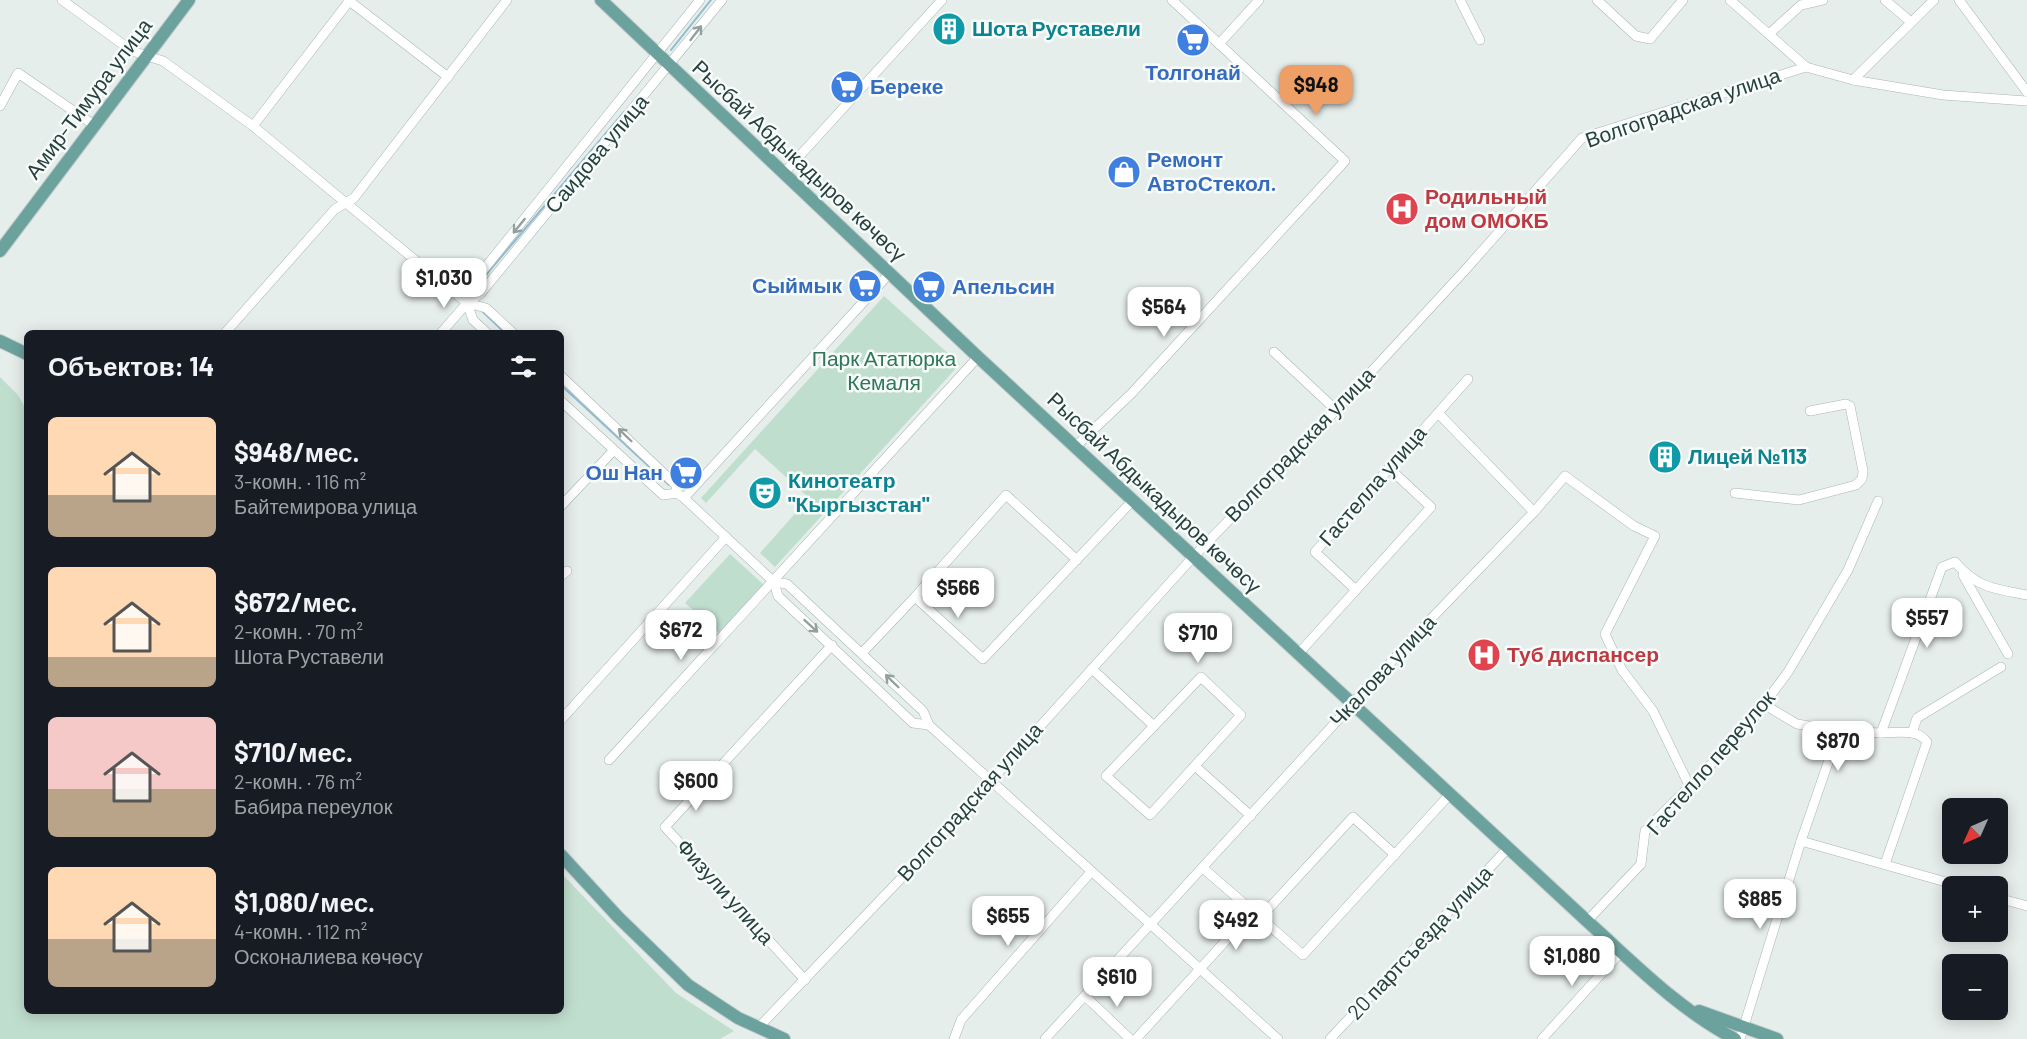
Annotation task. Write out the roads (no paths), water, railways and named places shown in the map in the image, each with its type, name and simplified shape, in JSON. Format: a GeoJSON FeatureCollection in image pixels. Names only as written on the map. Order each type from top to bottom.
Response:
{"type":"FeatureCollection","features":[{"type":"Feature","properties":{"kind":"main road","name":"Амир-Тимура улица"},"geometry":{"type":"LineString","coordinates":[[0,251],[189,0]]}},
{"type":"Feature","properties":{"kind":"main road","name":"Рысбай Абдыкадыров көчөсү"},"geometry":{"type":"LineString","coordinates":[[605,1],[657,55],[889,274],[1587,921],[1687,1007],[1714,1028],[1735,1039]]}},
{"type":"Feature","properties":{"kind":"main road"},"geometry":{"type":"LineString","coordinates":[[0,341],[24,353]]}},
{"type":"Feature","properties":{"kind":"main road"},"geometry":{"type":"LineString","coordinates":[[564,858],[618,917],[688,985],[721,1008],[784,1039]]}},
{"type":"Feature","properties":{"kind":"main road","name":"Рысбай Абдыкадыров көчөсү"},"geometry":{"type":"LineString","coordinates":[[1687,1007],[1742,1033],[1777,1039]]}},
{"type":"Feature","properties":{"kind":"street"},"geometry":{"type":"LineString","coordinates":[[62,0],[132,51],[163,61],[253,126],[467,303],[486,308],[510,330]]}},
{"type":"Feature","properties":{"kind":"street"},"geometry":{"type":"LineString","coordinates":[[253,126],[349,0],[448,77]]}},
{"type":"Feature","properties":{"kind":"street"},"geometry":{"type":"LineString","coordinates":[[228,330],[335,209],[354,198],[507,0]]}},
{"type":"Feature","properties":{"kind":"street","name":"Саидова улица"},"geometry":{"type":"LineString","coordinates":[[467,303],[472,284],[700,0]]}},
{"type":"Feature","properties":{"kind":"street","name":"Саидова улица"},"geometry":{"type":"LineString","coordinates":[[444,330],[467,303],[481,293],[722,0]]}},
{"type":"Feature","properties":{"kind":"street"},"geometry":{"type":"LineString","coordinates":[[783,174],[942,0]]}},
{"type":"Feature","properties":{"kind":"street"},"geometry":{"type":"LineString","coordinates":[[1075,447],[1132,393],[1345,161],[1172,0]]}},
{"type":"Feature","properties":{"kind":"street"},"geometry":{"type":"LineString","coordinates":[[1219,44],[1259,0]]}},
{"type":"Feature","properties":{"kind":"street"},"geometry":{"type":"LineString","coordinates":[[1597,0],[1636,36],[1650,39],[1683,0]]}},
{"type":"Feature","properties":{"kind":"street"},"geometry":{"type":"LineString","coordinates":[[1730,0],[1806,67],[1853,80],[1943,94],[2027,101]]}},
{"type":"Feature","properties":{"kind":"street"},"geometry":{"type":"LineString","coordinates":[[1769,34],[1801,5],[1823,0]]}},
{"type":"Feature","properties":{"kind":"street"},"geometry":{"type":"LineString","coordinates":[[1885,0],[1911,22]]}},
{"type":"Feature","properties":{"kind":"street"},"geometry":{"type":"LineString","coordinates":[[1853,80],[1934,0]]}},
{"type":"Feature","properties":{"kind":"street"},"geometry":{"type":"LineString","coordinates":[[1959,0],[2027,92]]}},
{"type":"Feature","properties":{"kind":"street"},"geometry":{"type":"LineString","coordinates":[[1463,1],[1467,18],[1480,40]]}},
{"type":"Feature","properties":{"kind":"street","name":"Волгоградская улица"},"geometry":{"type":"LineString","coordinates":[[759,1028],[931,847],[990,779],[1194,556],[1336,410],[1467,268],[1582,138],[1806,67]]}},
{"type":"Feature","properties":{"kind":"street"},"geometry":{"type":"LineString","coordinates":[[0,106],[18,73],[94,125]]}},
{"type":"Feature","properties":{"kind":"street"},"geometry":{"type":"LineString","coordinates":[[680,496],[889,274]]}},
{"type":"Feature","properties":{"kind":"street"},"geometry":{"type":"LineString","coordinates":[[467,303],[474,320],[484,330]]}},
{"type":"Feature","properties":{"kind":"street"},"geometry":{"type":"LineString","coordinates":[[1274,352],[1336,410]]}},
{"type":"Feature","properties":{"kind":"street"},"geometry":{"type":"LineString","coordinates":[[609,759],[774,582],[978,357]]}},
{"type":"Feature","properties":{"kind":"street"},"geometry":{"type":"LineString","coordinates":[[564,379],[676,485],[680,496],[774,582],[778,596],[913,723],[929,725]]}},
{"type":"Feature","properties":{"kind":"street","name":"Гастелла улица"},"geometry":{"type":"LineString","coordinates":[[1356,590],[1315,552],[1468,379]]}},
{"type":"Feature","properties":{"kind":"street"},"geometry":{"type":"LineString","coordinates":[[564,404],[663,495],[680,496]]}},
{"type":"Feature","properties":{"kind":"street"},"geometry":{"type":"LineString","coordinates":[[1735,493],[1799,500],[1856,485],[1862,479],[1863,471],[1850,406],[1846,404],[1810,411]]}},
{"type":"Feature","properties":{"kind":"street"},"geometry":{"type":"LineString","coordinates":[[1438,412],[1534,513]]}},
{"type":"Feature","properties":{"kind":"street"},"geometry":{"type":"LineString","coordinates":[[564,499],[614,450]]}},
{"type":"Feature","properties":{"kind":"street"},"geometry":{"type":"LineString","coordinates":[[1299,653],[1431,507],[1389,468]]}},
{"type":"Feature","properties":{"kind":"street","name":"Чкалова улица"},"geometry":{"type":"LineString","coordinates":[[1045,1039],[1425,625],[1534,513],[1565,476],[1635,526],[1655,537],[1605,634],[1622,670],[1653,711],[1690,787]]}},
{"type":"Feature","properties":{"kind":"street"},"geometry":{"type":"LineString","coordinates":[[862,653],[1006,495],[1077,560]]}},
{"type":"Feature","properties":{"kind":"street"},"geometry":{"type":"LineString","coordinates":[[915,597],[982,660],[1133,500]]}},
{"type":"Feature","properties":{"kind":"street","name":"Гастелло переулок"},"geometry":{"type":"LineString","coordinates":[[1587,921],[1641,864],[1645,831],[1690,787],[1765,705],[1798,657],[1848,570],[1878,501]]}},
{"type":"Feature","properties":{"kind":"street"},"geometry":{"type":"LineString","coordinates":[[564,717],[726,537]]}},
{"type":"Feature","properties":{"kind":"street"},"geometry":{"type":"LineString","coordinates":[[1955,562],[1969,579],[1977,583],[2027,595]]}},
{"type":"Feature","properties":{"kind":"street"},"geometry":{"type":"LineString","coordinates":[[1955,562],[2008,654]]}},
{"type":"Feature","properties":{"kind":"street"},"geometry":{"type":"LineString","coordinates":[[1881,733],[1942,567],[1955,562]]}},
{"type":"Feature","properties":{"kind":"street"},"geometry":{"type":"LineString","coordinates":[[774,582],[786,584],[923,711],[929,725],[1278,1039]]}},
{"type":"Feature","properties":{"kind":"street","name":"Физули улица"},"geometry":{"type":"LineString","coordinates":[[805,980],[665,827],[832,645]]}},
{"type":"Feature","properties":{"kind":"street"},"geometry":{"type":"LineString","coordinates":[[1912,733],[1917,718],[2001,667]]}},
{"type":"Feature","properties":{"kind":"street"},"geometry":{"type":"LineString","coordinates":[[1092,669],[1154,726]]}},
{"type":"Feature","properties":{"kind":"street"},"geometry":{"type":"LineString","coordinates":[[1201,677],[1241,715],[1150,815],[1106,776],[1154,726],[1201,677]]}},
{"type":"Feature","properties":{"kind":"street"},"geometry":{"type":"LineString","coordinates":[[1765,705],[1797,724],[1839,731],[1912,733],[1922,736],[1927,742],[1886,864]]}},
{"type":"Feature","properties":{"kind":"street"},"geometry":{"type":"LineString","coordinates":[[1742,1033],[1801,841],[1839,731]]}},
{"type":"Feature","properties":{"kind":"street"},"geometry":{"type":"LineString","coordinates":[[1195,766],[1251,816]]}},
{"type":"Feature","properties":{"kind":"street"},"geometry":{"type":"LineString","coordinates":[[1203,868],[1303,955],[1451,793]]}},
{"type":"Feature","properties":{"kind":"street"},"geometry":{"type":"LineString","coordinates":[[1136,1039],[1353,817],[1395,855]]}},
{"type":"Feature","properties":{"kind":"street"},"geometry":{"type":"LineString","coordinates":[[1801,841],[1942,881]]}},
{"type":"Feature","properties":{"kind":"street","name":"20 партсъезда улица"},"geometry":{"type":"LineString","coordinates":[[1330,1039],[1509,847]]}},
{"type":"Feature","properties":{"kind":"street"},"geometry":{"type":"LineString","coordinates":[[954,1039],[961,1020],[1092,872]]}},
{"type":"Feature","properties":{"kind":"street"},"geometry":{"type":"LineString","coordinates":[[2008,901],[2027,906]]}},
{"type":"Feature","properties":{"kind":"street"},"geometry":{"type":"LineString","coordinates":[[1542,1039],[1621,952]]}},
{"type":"Feature","properties":{"kind":"street"},"geometry":{"type":"LineString","coordinates":[[1085,996],[1130,1039]]}},
{"type":"Feature","properties":{"kind":"waterway"},"geometry":{"type":"LineString","coordinates":[[671,50],[711,0]]}},
{"type":"Feature","properties":{"kind":"waterway"},"geometry":{"type":"LineString","coordinates":[[474,289],[624,112]]}},
{"type":"Feature","properties":{"kind":"waterway"},"geometry":{"type":"LineString","coordinates":[[482,311],[502,330]]}},
{"type":"Feature","properties":{"kind":"waterway"},"geometry":{"type":"LineString","coordinates":[[564,388],[669,485]]}},
{"type":"Feature","properties":{"kind":"place","name":"Шота Руставели"},"geometry":{"type":"Point","coordinates":[949,29]}},
{"type":"Feature","properties":{"kind":"place","name":"Толгонай"},"geometry":{"type":"Point","coordinates":[1193,40]}},
{"type":"Feature","properties":{"kind":"place","name":"Береке"},"geometry":{"type":"Point","coordinates":[847,87]}},
{"type":"Feature","properties":{"kind":"place","name":"Ремонт АвтоСтекол."},"geometry":{"type":"Point","coordinates":[1124,172]}},
{"type":"Feature","properties":{"kind":"place","name":"Родильный дом ОМОКБ"},"geometry":{"type":"Point","coordinates":[1402,209]}},
{"type":"Feature","properties":{"kind":"place","name":"Сыймык"},"geometry":{"type":"Point","coordinates":[865,286]}},
{"type":"Feature","properties":{"kind":"place","name":"Апельсин"},"geometry":{"type":"Point","coordinates":[929,287]}},
{"type":"Feature","properties":{"kind":"place","name":"Лицей №113"},"geometry":{"type":"Point","coordinates":[1665,457]}},
{"type":"Feature","properties":{"kind":"place","name":"Ош Нан"},"geometry":{"type":"Point","coordinates":[686,473]}},
{"type":"Feature","properties":{"kind":"place","name":"Кинотеатр \"Кыргызстан\""},"geometry":{"type":"Point","coordinates":[765,493]}},
{"type":"Feature","properties":{"kind":"place","name":"Туб диспансер"},"geometry":{"type":"Point","coordinates":[1484,655]}},
{"type":"Feature","properties":{"kind":"park label","name":"Парк Ататюрка Кемаля"},"geometry":{"type":"Point","coordinates":[884,371]}}]}
